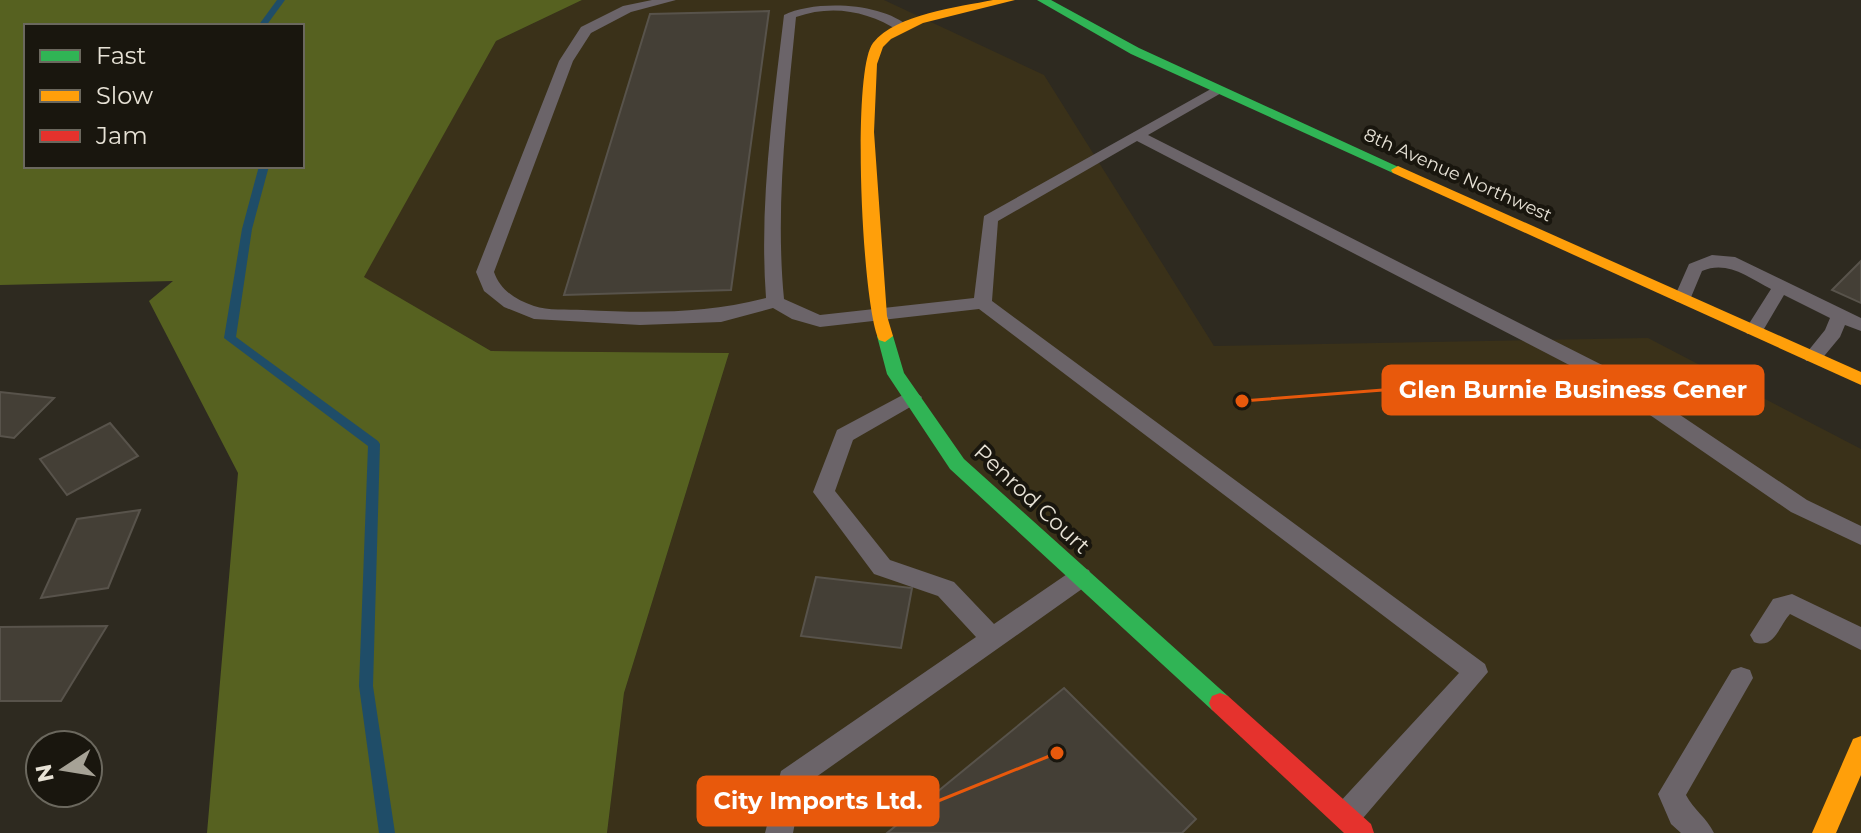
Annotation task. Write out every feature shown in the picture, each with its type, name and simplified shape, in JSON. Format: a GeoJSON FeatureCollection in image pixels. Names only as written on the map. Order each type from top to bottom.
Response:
{"type":"FeatureCollection","features":[{"type":"Feature","properties":{"kind":"street","name":"Penrod Court"},"geometry":{"type":"LineString","coordinates":[[1009,0],[892,33],[876,47],[869,68],[869,179],[879,316],[896,374],[957,464],[1362,833]]}},
{"type":"Feature","properties":{"kind":"street","name":"8th Avenue Northwest"},"geometry":{"type":"LineString","coordinates":[[1043,0],[1135,51],[1861,379]]}},
{"type":"Feature","properties":{"kind":"street"},"geometry":{"type":"LineString","coordinates":[[1831,830],[1861,747]]}},
{"type":"Feature","properties":{"kind":"lane"},"geometry":{"type":"LineString","coordinates":[[670,0],[627,9],[586,30],[579,40],[566,61],[485,272],[490,287],[510,303],[534,313],[640,319],[721,316],[775,302],[798,315],[820,321],[983,303],[1476,672],[1345,818]]}},
{"type":"Feature","properties":{"kind":"lane"},"geometry":{"type":"LineString","coordinates":[[775,302],[772,282],[774,207],[787,22],[797,9],[813,1],[836,1],[864,6],[904,28]]}},
{"type":"Feature","properties":{"kind":"lane"},"geometry":{"type":"LineString","coordinates":[[983,303],[990,219],[1218,89]]}},
{"type":"Feature","properties":{"kind":"lane"},"geometry":{"type":"LineString","coordinates":[[1137,135],[1609,377],[1799,506],[1861,536]]}},
{"type":"Feature","properties":{"kind":"lane"},"geometry":{"type":"LineString","coordinates":[[1683,298],[1695,268],[1712,260],[1729,261],[1861,325]]}},
{"type":"Feature","properties":{"kind":"lane"},"geometry":{"type":"LineString","coordinates":[[1754,330],[1781,286]]}},
{"type":"Feature","properties":{"kind":"lane"},"geometry":{"type":"LineString","coordinates":[[1813,356],[1833,333],[1840,316]]}},
{"type":"Feature","properties":{"kind":"lane"},"geometry":{"type":"LineString","coordinates":[[912,397],[844,435],[824,492],[882,567],[946,589],[993,639]]}},
{"type":"Feature","properties":{"kind":"lane"},"geometry":{"type":"LineString","coordinates":[[779,833],[790,780],[1081,577]]}},
{"type":"Feature","properties":{"kind":"lane"},"geometry":{"type":"LineString","coordinates":[[1762,635],[1781,606],[1792,604],[1861,639]]}},
{"type":"Feature","properties":{"kind":"lane"},"geometry":{"type":"LineString","coordinates":[[1700,833],[1681,814],[1671,794],[1741,678]]}},
{"type":"Feature","properties":{"kind":"shaded area"},"geometry":{"type":"Polygon","coordinates":[[[582,0],[884,0],[1044,75],[1214,346],[1648,338],[1861,449],[1861,833],[607,833],[624,693],[729,353],[491,351],[363,277],[496,41],[582,0]]]}},
{"type":"Feature","properties":{"kind":"green space"},"geometry":{"type":"Polygon","coordinates":[[[0,0],[582,0],[496,41],[364,277],[491,351],[729,353],[624,693],[607,833],[207,833],[238,473],[149,301],[173,281],[0,285],[0,0]]]}},
{"type":"Feature","properties":{"kind":"building"},"geometry":{"type":"Polygon","coordinates":[[[769,11],[731,290],[564,295],[650,14],[769,11]]]}},
{"type":"Feature","properties":{"kind":"building"},"geometry":{"type":"Polygon","coordinates":[[[1861,261],[1861,303],[1832,290],[1861,261]]]}},
{"type":"Feature","properties":{"kind":"building"},"geometry":{"type":"Polygon","coordinates":[[[0,392],[54,398],[14,438],[0,436],[0,392]]]}},
{"type":"Feature","properties":{"kind":"building"},"geometry":{"type":"Polygon","coordinates":[[[110,423],[138,456],[67,495],[40,459],[110,423]]]}},
{"type":"Feature","properties":{"kind":"building"},"geometry":{"type":"Polygon","coordinates":[[[140,510],[108,588],[41,598],[77,519],[140,510]]]}},
{"type":"Feature","properties":{"kind":"building"},"geometry":{"type":"Polygon","coordinates":[[[816,577],[912,588],[901,648],[801,636],[816,577]]]}},
{"type":"Feature","properties":{"kind":"building"},"geometry":{"type":"Polygon","coordinates":[[[107,626],[61,701],[0,701],[0,627],[107,626]]]}},
{"type":"Feature","properties":{"kind":"building"},"geometry":{"type":"Polygon","coordinates":[[[1064,688],[1196,819],[1182,833],[887,833],[1064,688]]]}},
{"type":"Feature","properties":{"kind":"waterway"},"geometry":{"type":"LineString","coordinates":[[263,24],[281,0]]}},
{"type":"Feature","properties":{"kind":"waterway"},"geometry":{"type":"LineString","coordinates":[[263,168],[247,229],[230,338],[374,444],[366,686],[387,833]]}},
{"type":"Feature","properties":{"kind":"traffic: fast"},"geometry":{"type":"LineString","coordinates":[[1043,0],[1135,51],[1398,170]]}},
{"type":"Feature","properties":{"kind":"traffic: fast"},"geometry":{"type":"LineString","coordinates":[[885,336],[896,374],[957,464],[1220,703]]}},
{"type":"Feature","properties":{"kind":"traffic: slow"},"geometry":{"type":"LineString","coordinates":[[885,336],[879,316],[868,132],[871,64],[877,46],[887,36],[919,21],[1009,0]]}},
{"type":"Feature","properties":{"kind":"traffic: slow"},"geometry":{"type":"LineString","coordinates":[[1398,170],[1861,379]]}},
{"type":"Feature","properties":{"kind":"traffic: slow"},"geometry":{"type":"LineString","coordinates":[[1824,833],[1861,747]]}},
{"type":"Feature","properties":{"kind":"traffic: jam"},"geometry":{"type":"LineString","coordinates":[[1220,703],[1362,833]]}},
{"type":"Feature","properties":{"kind":"place","name":"Glen Burnie Business Cener"},"geometry":{"type":"Point","coordinates":[1242,401]}},
{"type":"Feature","properties":{"kind":"place","name":"City Imports Ltd."},"geometry":{"type":"Point","coordinates":[1057,753]}}]}
